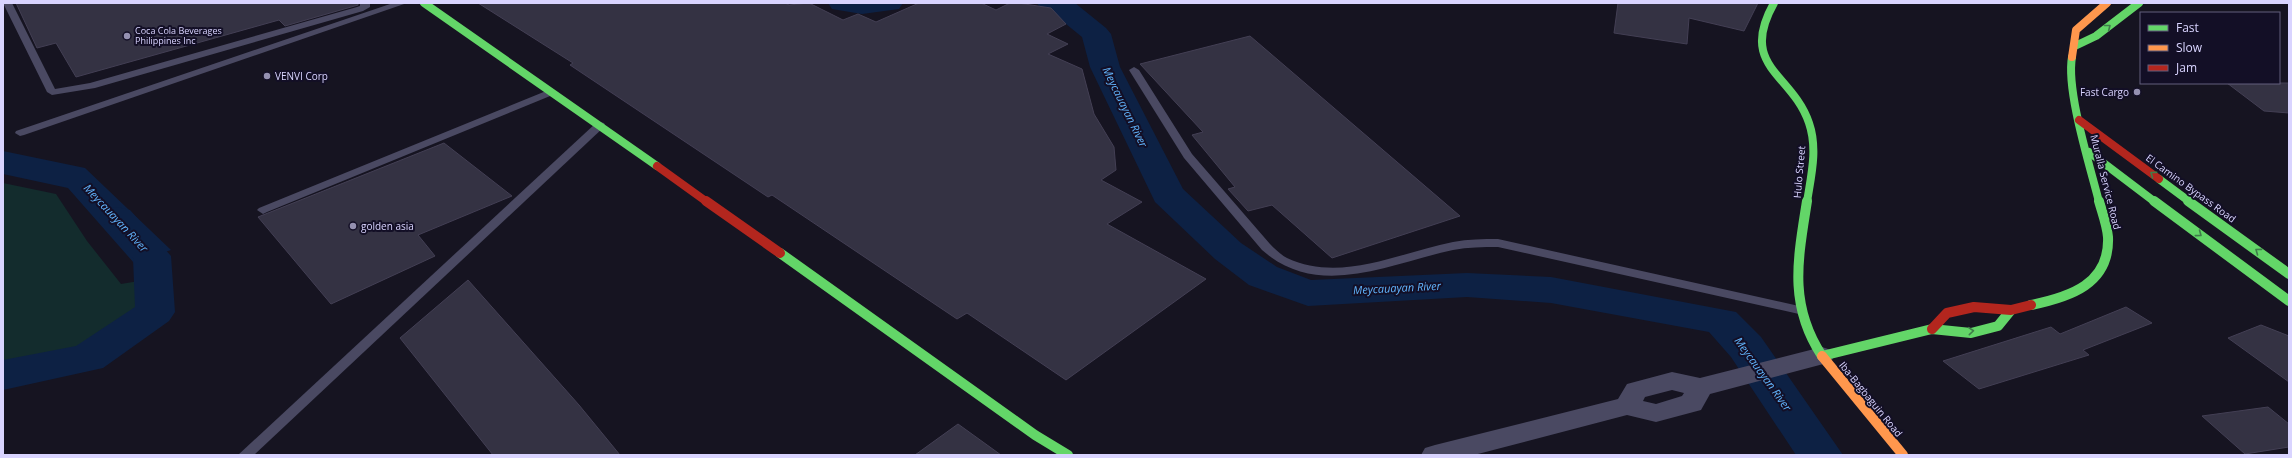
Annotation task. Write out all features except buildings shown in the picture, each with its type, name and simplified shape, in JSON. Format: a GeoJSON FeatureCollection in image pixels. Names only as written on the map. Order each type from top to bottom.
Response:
{"type":"FeatureCollection","features":[{"type":"Feature","properties":{"kind":"street"},"geometry":{"type":"LineString","coordinates":[[424,3],[600,125],[1035,435],[1068,455]]}},
{"type":"Feature","properties":{"kind":"street","name":"Hulo Street"},"geometry":{"type":"LineString","coordinates":[[1774,3],[1762,28],[1759,41],[1762,56],[1801,106],[1809,120],[1813,136],[1812,158],[1799,271],[1799,310],[1808,336],[1822,356]]}},
{"type":"Feature","properties":{"kind":"street","name":"Muralla Service Road"},"geometry":{"type":"LineString","coordinates":[[1932,329],[1947,313],[1974,307],[2012,310],[2050,301],[2075,291],[2097,277],[2106,260],[2108,236],[2101,191],[2079,120],[2070,68],[2075,46],[2076,30],[2107,3]]}},
{"type":"Feature","properties":{"kind":"street"},"geometry":{"type":"LineString","coordinates":[[2075,46],[2096,36],[2139,3]]}},
{"type":"Feature","properties":{"kind":"street","name":"El Camino Bypass Road"},"geometry":{"type":"LineString","coordinates":[[2079,120],[2289,274]]}},
{"type":"Feature","properties":{"kind":"street"},"geometry":{"type":"LineString","coordinates":[[2089,152],[2289,301]]}},
{"type":"Feature","properties":{"kind":"street"},"geometry":{"type":"LineString","coordinates":[[2127,195],[2152,199]]}},
{"type":"Feature","properties":{"kind":"street"},"geometry":{"type":"LineString","coordinates":[[2183,222],[2215,219]]}},
{"type":"Feature","properties":{"kind":"street"},"geometry":{"type":"LineString","coordinates":[[1435,455],[1627,406],[1656,412],[1692,403],[1700,387],[1932,329],[1971,333],[1998,326],[2012,310]]}},
{"type":"Feature","properties":{"kind":"street","name":"Iba-Bagbaguin Road"},"geometry":{"type":"LineString","coordinates":[[1822,356],[1903,455]]}},
{"type":"Feature","properties":{"kind":"lane"},"geometry":{"type":"LineString","coordinates":[[7,3],[52,92],[80,88],[114,79],[360,9],[365,7],[365,3]]}},
{"type":"Feature","properties":{"kind":"lane"},"geometry":{"type":"LineString","coordinates":[[20,132],[402,3]]}},
{"type":"Feature","properties":{"kind":"lane"},"geometry":{"type":"LineString","coordinates":[[1134,70],[1188,156],[1266,247],[1281,260],[1303,268],[1332,273],[1360,270],[1453,246],[1474,243],[1498,243],[1799,310]]}},
{"type":"Feature","properties":{"kind":"lane"},"geometry":{"type":"LineString","coordinates":[[263,210],[551,92]]}},
{"type":"Feature","properties":{"kind":"lane"},"geometry":{"type":"LineString","coordinates":[[245,455],[600,125]]}},
{"type":"Feature","properties":{"kind":"green space"},"geometry":{"type":"Polygon","coordinates":[[[3,183],[56,194],[87,241],[121,284],[139,281],[141,314],[85,352],[3,367],[3,183]]]}},
{"type":"Feature","properties":{"kind":"water"},"geometry":{"type":"Polygon","coordinates":[[[3,151],[85,168],[171,250],[134,263],[68,188],[3,174],[3,151]]]}},
{"type":"Feature","properties":{"kind":"waterway","name":"Meycauayan River"},"geometry":{"type":"LineString","coordinates":[[842,3],[862,6],[889,3]]}},
{"type":"Feature","properties":{"kind":"waterway","name":"Meycauayan River"},"geometry":{"type":"LineString","coordinates":[[1051,3],[1060,5],[1096,34],[1105,67],[1168,194],[1228,251],[1263,276],[1308,293],[1467,285],[1551,290],[1722,321],[1746,347],[1820,455]]}},
{"type":"Feature","properties":{"kind":"waterway","name":"Meycauayan River"},"geometry":{"type":"LineString","coordinates":[[3,375],[88,358],[155,312],[152,256],[117,218]]}},
{"type":"Feature","properties":{"kind":"traffic: fast"},"geometry":{"type":"LineString","coordinates":[[424,3],[657,166]]}},
{"type":"Feature","properties":{"kind":"traffic: fast"},"geometry":{"type":"LineString","coordinates":[[1774,3],[1763,25],[1761,40],[1764,54],[1771,68],[1801,107],[1809,122],[1813,137],[1813,156],[1800,245],[1798,292],[1802,315],[1809,336],[1822,356]]}},
{"type":"Feature","properties":{"kind":"traffic: fast"},"geometry":{"type":"LineString","coordinates":[[2075,46],[2096,36],[2139,3]]}},
{"type":"Feature","properties":{"kind":"traffic: fast"},"geometry":{"type":"LineString","coordinates":[[2031,305],[2050,301],[2075,291],[2097,277],[2106,260],[2108,236],[2079,120],[2070,68],[2072,57]]}},
{"type":"Feature","properties":{"kind":"traffic: fast"},"geometry":{"type":"LineString","coordinates":[[2089,152],[2289,301]]}},
{"type":"Feature","properties":{"kind":"traffic: fast"},"geometry":{"type":"LineString","coordinates":[[2159,179],[2289,274]]}},
{"type":"Feature","properties":{"kind":"traffic: fast"},"geometry":{"type":"LineString","coordinates":[[780,253],[1035,435],[1068,455]]}},
{"type":"Feature","properties":{"kind":"traffic: fast"},"geometry":{"type":"LineString","coordinates":[[1822,356],[1932,329],[1971,333],[1998,326],[2011,310]]}},
{"type":"Feature","properties":{"kind":"traffic: slow"},"geometry":{"type":"LineString","coordinates":[[2072,57],[2076,30],[2107,3]]}},
{"type":"Feature","properties":{"kind":"traffic: slow"},"geometry":{"type":"LineString","coordinates":[[1822,356],[1903,455]]}},
{"type":"Feature","properties":{"kind":"traffic: jam"},"geometry":{"type":"LineString","coordinates":[[2079,120],[2159,179]]}},
{"type":"Feature","properties":{"kind":"traffic: jam"},"geometry":{"type":"LineString","coordinates":[[657,166],[780,253]]}},
{"type":"Feature","properties":{"kind":"traffic: jam"},"geometry":{"type":"LineString","coordinates":[[1932,329],[1947,313],[1974,307],[2011,310],[2031,305]]}},
{"type":"Feature","properties":{"kind":"place","name":"Coca Cola Beverages Philippines Inc"},"geometry":{"type":"Point","coordinates":[127,36]}},
{"type":"Feature","properties":{"kind":"place","name":"VENVI Corp"},"geometry":{"type":"Point","coordinates":[267,76]}},
{"type":"Feature","properties":{"kind":"place","name":"Fast Cargo"},"geometry":{"type":"Point","coordinates":[2137,92]}},
{"type":"Feature","properties":{"kind":"place","name":"golden asia"},"geometry":{"type":"Point","coordinates":[353,226]}}]}
